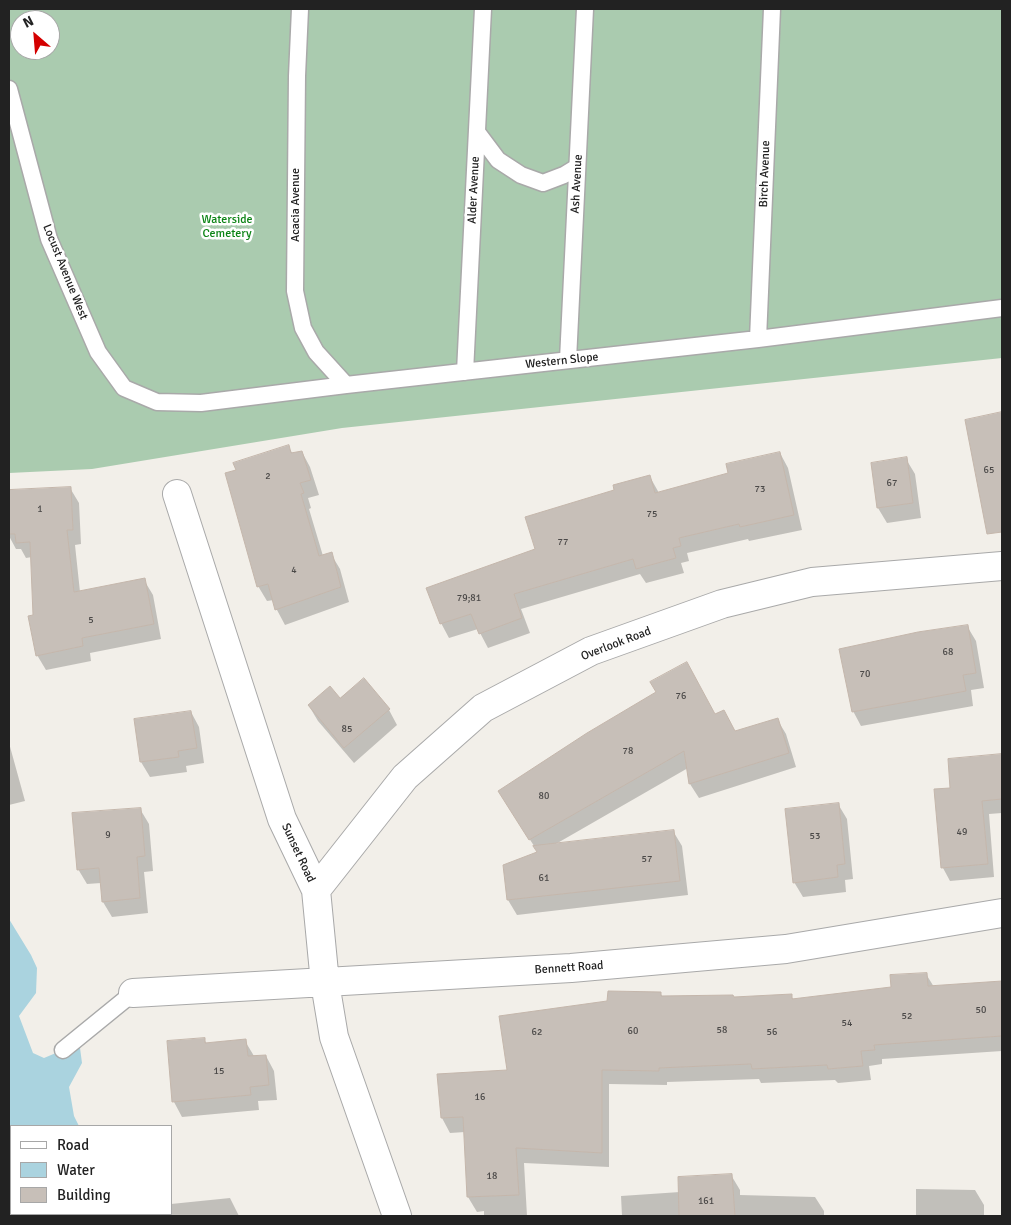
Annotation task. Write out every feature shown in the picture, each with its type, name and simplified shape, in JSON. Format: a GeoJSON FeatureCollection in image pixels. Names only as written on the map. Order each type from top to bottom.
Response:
{"type":"FeatureCollection","features":[{"type":"Feature","properties":{"kind":"street","name":"Sunset Road"},"geometry":{"type":"LineString","coordinates":[[177,494],[282,819],[316,890],[325,983],[334,1037],[397,1216]]}},
{"type":"Feature","properties":{"kind":"street","name":"Overlook Road"},"geometry":{"type":"LineString","coordinates":[[316,890],[405,777],[483,708],[591,651],[722,604],[812,582],[1002,566]]}},
{"type":"Feature","properties":{"kind":"street","name":"Bennett Road"},"geometry":{"type":"LineString","coordinates":[[133,992],[325,983],[571,968],[786,949],[1002,913]]}},
{"type":"Feature","properties":{"kind":"lane","name":"Acacia Avenue"},"geometry":{"type":"LineString","coordinates":[[300,9],[297,76],[296,291],[303,328],[316,352],[346,385]]}},
{"type":"Feature","properties":{"kind":"lane","name":"Alder Avenue"},"geometry":{"type":"LineString","coordinates":[[465,372],[483,9]]}},
{"type":"Feature","properties":{"kind":"lane","name":"Ash Avenue"},"geometry":{"type":"LineString","coordinates":[[568,360],[585,9]]}},
{"type":"Feature","properties":{"kind":"lane","name":"Birch Avenue"},"geometry":{"type":"LineString","coordinates":[[758,339],[772,9]]}},
{"type":"Feature","properties":{"kind":"lane","name":"Locust Avenue West"},"geometry":{"type":"LineString","coordinates":[[9,89],[49,239],[98,352],[124,388]]}},
{"type":"Feature","properties":{"kind":"lane"},"geometry":{"type":"LineString","coordinates":[[477,132],[498,160],[521,175],[543,183],[578,167]]}},
{"type":"Feature","properties":{"kind":"lane","name":"Western Slope"},"geometry":{"type":"LineString","coordinates":[[124,388],[157,402],[201,403],[758,339],[1002,308]]}},
{"type":"Feature","properties":{"kind":"lane"},"geometry":{"type":"LineString","coordinates":[[63,1050],[133,992]]}},
{"type":"Feature","properties":{"kind":"sand"},"geometry":{"type":"Polygon","coordinates":[[[78,1215],[144,1215],[144,1216],[78,1215]]]}},
{"type":"Feature","properties":{"kind":"green space","name":"Waterside Cemetery"},"geometry":{"type":"Polygon","coordinates":[[[9,9],[1002,9],[1002,358],[342,428],[92,469],[9,473],[9,9]]]}},
{"type":"Feature","properties":{"kind":"water"},"geometry":{"type":"Polygon","coordinates":[[[9,919],[37,968],[36,993],[19,1016],[33,1053],[44,1058],[63,1050],[80,1048],[82,1063],[69,1087],[74,1116],[78,1125],[10,1125],[10,1215],[75,1216],[9,1216],[9,919]]]}},
{"type":"Feature","properties":{"kind":"building"},"geometry":{"type":"Polygon","coordinates":[[[1002,412],[1002,532],[987,534],[965,420],[1002,412]]]}},
{"type":"Feature","properties":{"kind":"building"},"geometry":{"type":"Polygon","coordinates":[[[289,445],[291,453],[302,451],[311,480],[300,483],[304,493],[301,494],[319,556],[332,552],[341,587],[275,610],[268,584],[257,587],[225,473],[236,470],[233,463],[289,445]]]}},
{"type":"Feature","properties":{"kind":"building"},"geometry":{"type":"Polygon","coordinates":[[[780,452],[794,515],[740,527],[739,524],[679,538],[681,546],[673,548],[676,558],[636,569],[633,559],[514,594],[522,618],[479,634],[471,614],[440,624],[426,588],[535,549],[525,517],[614,490],[613,485],[650,475],[655,493],[728,473],[726,464],[780,452]]]}},
{"type":"Feature","properties":{"kind":"building"},"geometry":{"type":"Polygon","coordinates":[[[907,457],[913,503],[877,508],[871,463],[907,457]]]}},
{"type":"Feature","properties":{"kind":"building"},"geometry":{"type":"Polygon","coordinates":[[[71,487],[73,530],[67,530],[74,592],[145,578],[154,624],[82,638],[83,646],[36,656],[28,616],[33,615],[30,542],[16,543],[15,534],[9,534],[9,490],[71,487]]]}},
{"type":"Feature","properties":{"kind":"building"},"geometry":{"type":"Polygon","coordinates":[[[968,625],[976,673],[963,675],[966,691],[852,712],[839,649],[918,632],[968,625]]]}},
{"type":"Feature","properties":{"kind":"building"},"geometry":{"type":"Polygon","coordinates":[[[687,662],[715,714],[724,710],[735,731],[778,718],[789,753],[689,784],[684,751],[529,840],[498,791],[587,733],[656,692],[650,682],[687,662]]]}},
{"type":"Feature","properties":{"kind":"building"},"geometry":{"type":"Polygon","coordinates":[[[364,678],[390,709],[344,748],[308,705],[330,686],[340,698],[364,678]]]}},
{"type":"Feature","properties":{"kind":"building"},"geometry":{"type":"Polygon","coordinates":[[[191,711],[197,748],[178,751],[179,757],[140,762],[134,719],[191,711]]]}},
{"type":"Feature","properties":{"kind":"building"},"geometry":{"type":"Polygon","coordinates":[[[1002,754],[1002,799],[982,801],[988,864],[941,868],[934,789],[950,788],[948,759],[1002,754]]]}},
{"type":"Feature","properties":{"kind":"building"},"geometry":{"type":"Polygon","coordinates":[[[839,803],[845,864],[837,865],[838,877],[793,883],[785,809],[839,803]]]}},
{"type":"Feature","properties":{"kind":"building"},"geometry":{"type":"Polygon","coordinates":[[[141,808],[145,856],[137,857],[140,898],[102,902],[99,868],[77,870],[72,813],[141,808]]]}},
{"type":"Feature","properties":{"kind":"building"},"geometry":{"type":"Polygon","coordinates":[[[674,830],[680,881],[507,900],[503,865],[537,852],[533,846],[674,830]]]}},
{"type":"Feature","properties":{"kind":"building"},"geometry":{"type":"Polygon","coordinates":[[[927,973],[928,986],[1002,981],[1002,1036],[874,1045],[875,1050],[861,1051],[863,1066],[828,1069],[827,1065],[752,1069],[751,1064],[659,1068],[659,1071],[602,1070],[602,1153],[516,1148],[519,1195],[467,1197],[463,1117],[441,1118],[437,1074],[507,1070],[499,1016],[607,1001],[608,991],[661,992],[661,996],[733,995],[734,997],[792,994],[792,999],[891,987],[890,975],[927,973]]]}},
{"type":"Feature","properties":{"kind":"building"},"geometry":{"type":"Polygon","coordinates":[[[205,1038],[205,1043],[246,1039],[248,1056],[266,1055],[269,1085],[250,1087],[251,1095],[172,1102],[167,1041],[205,1038]]]}},
{"type":"Feature","properties":{"kind":"building"},"geometry":{"type":"Polygon","coordinates":[[[732,1174],[735,1216],[679,1216],[678,1177],[732,1174]]]}}]}
